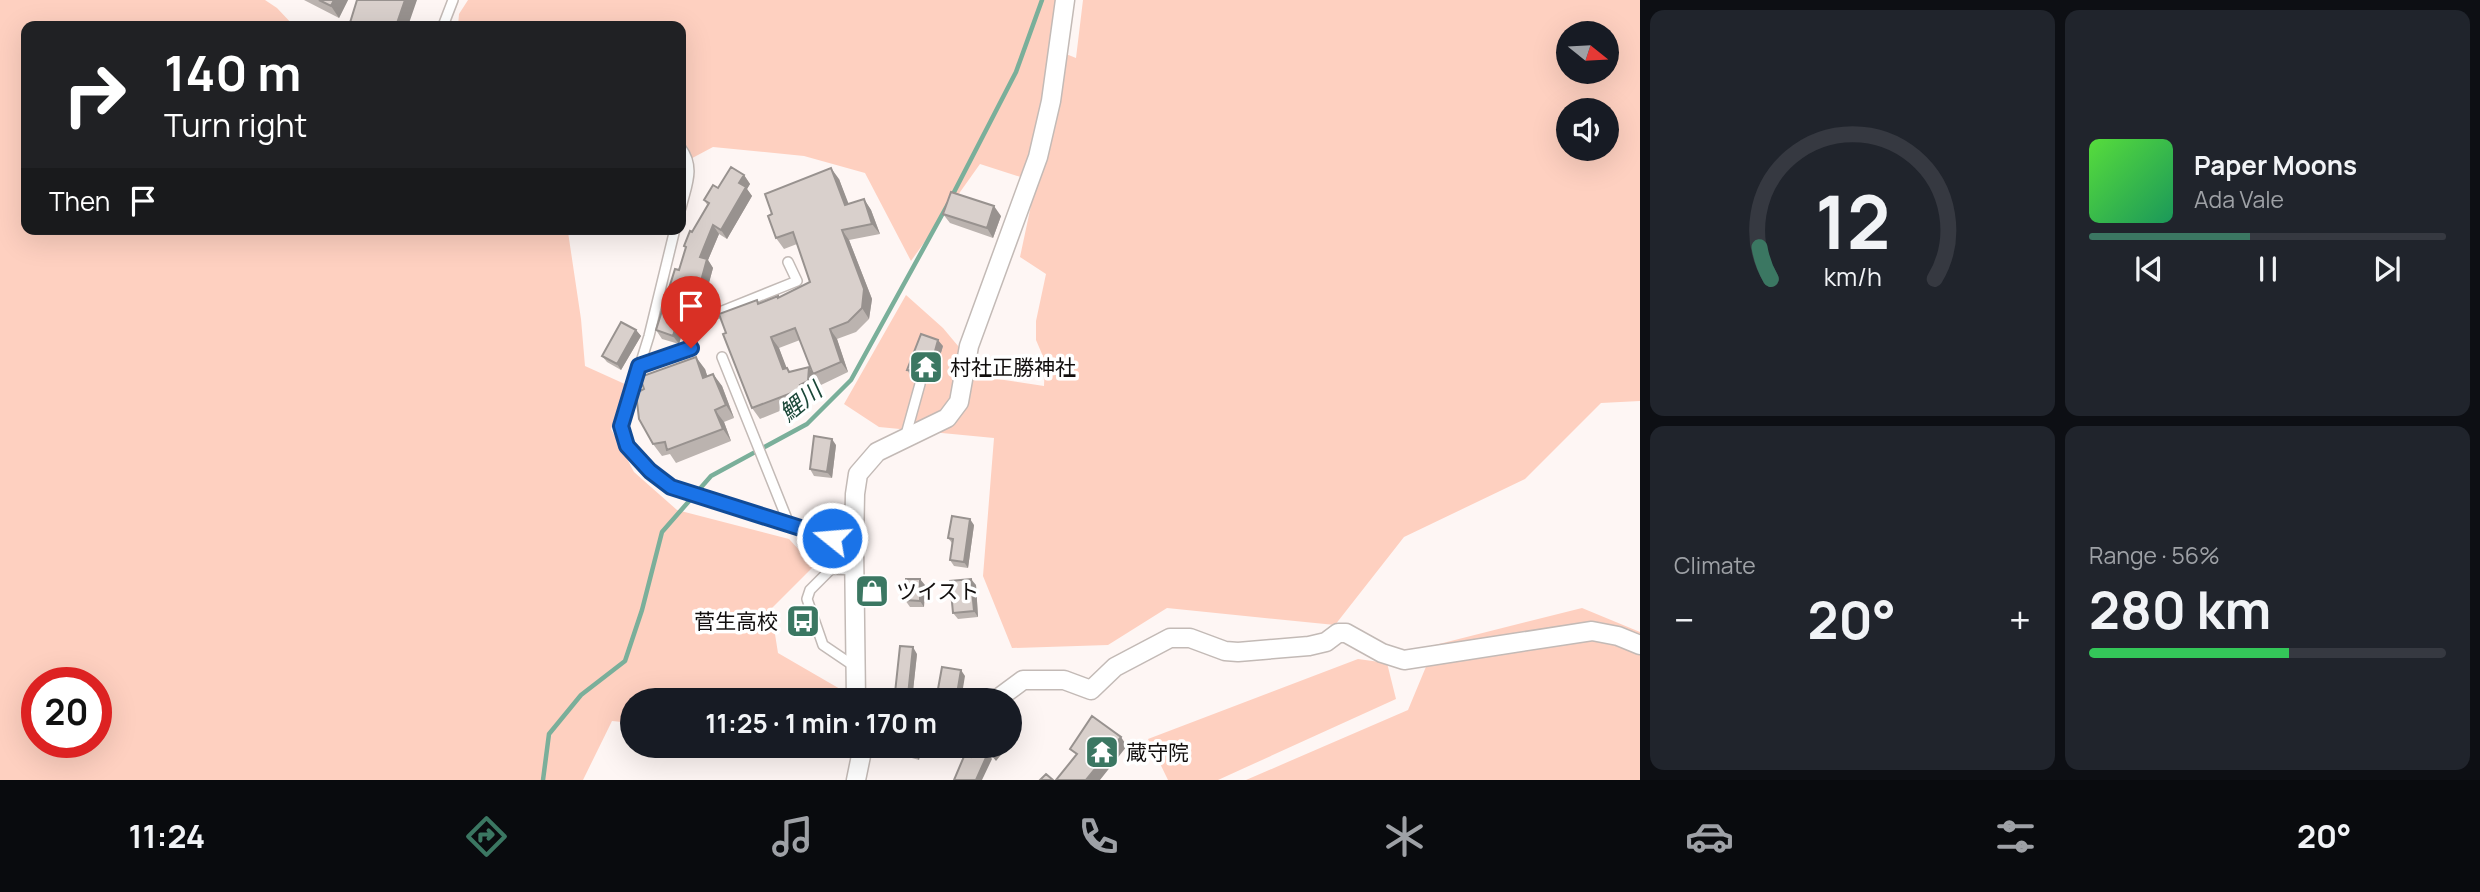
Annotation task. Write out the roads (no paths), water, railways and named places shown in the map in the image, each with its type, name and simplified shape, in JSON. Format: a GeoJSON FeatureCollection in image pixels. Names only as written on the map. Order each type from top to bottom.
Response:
{"type":"FeatureCollection","features":[{"type":"Feature","properties":{"kind":"street"},"geometry":{"type":"LineString","coordinates":[[855,688],[854,545],[858,474],[877,452],[947,418],[958,402],[969,346],[1038,158],[1051,101],[1065,0]]}},
{"type":"Feature","properties":{"kind":"street"},"geometry":{"type":"LineString","coordinates":[[1012,688],[1023,680],[1064,680],[1091,690],[1115,667],[1170,638],[1190,638],[1225,651],[1238,652],[1309,646],[1326,642],[1338,633],[1346,633],[1382,653],[1404,660],[1592,631],[1618,636],[1640,645]]}},
{"type":"Feature","properties":{"kind":"street"},"geometry":{"type":"LineString","coordinates":[[856,780],[861,758]]}},
{"type":"Feature","properties":{"kind":"lane"},"geometry":{"type":"LineString","coordinates":[[445,21],[453,0]]}},
{"type":"Feature","properties":{"kind":"lane"},"geometry":{"type":"LineString","coordinates":[[686,155],[689,159],[686,187]]}},
{"type":"Feature","properties":{"kind":"lane"},"geometry":{"type":"LineString","coordinates":[[674,235],[621,426],[627,446],[637,460],[671,487],[854,545]]}},
{"type":"Feature","properties":{"kind":"lane"},"geometry":{"type":"LineString","coordinates":[[639,366],[691,348],[695,322],[797,281],[788,262]]}},
{"type":"Feature","properties":{"kind":"lane"},"geometry":{"type":"LineString","coordinates":[[722,357],[789,524]]}},
{"type":"Feature","properties":{"kind":"lane"},"geometry":{"type":"LineString","coordinates":[[904,439],[920,384]]}},
{"type":"Feature","properties":{"kind":"lane"},"geometry":{"type":"LineString","coordinates":[[854,666],[823,645],[807,599],[810,590],[831,569],[855,570]]}},
{"type":"Feature","properties":{"kind":"waterway","name":"鯉川"},"geometry":{"type":"LineString","coordinates":[[952,196],[1016,72],[1042,0]]}},
{"type":"Feature","properties":{"kind":"waterway","name":"鯉川"},"geometry":{"type":"LineString","coordinates":[[543,780],[549,734],[581,695],[625,661],[642,610],[662,532],[711,476],[807,424],[851,380],[948,204]]}},
{"type":"Feature","properties":{"kind":"place","name":"村社正勝神社"},"geometry":{"type":"Point","coordinates":[926,367]}},
{"type":"Feature","properties":{"kind":"place","name":"ツイスト"},"geometry":{"type":"Point","coordinates":[872,591]}},
{"type":"Feature","properties":{"kind":"place","name":"菅生高校"},"geometry":{"type":"Point","coordinates":[803,621]}},
{"type":"Feature","properties":{"kind":"place","name":"蔵守院"},"geometry":{"type":"Point","coordinates":[1102,752]}}]}
